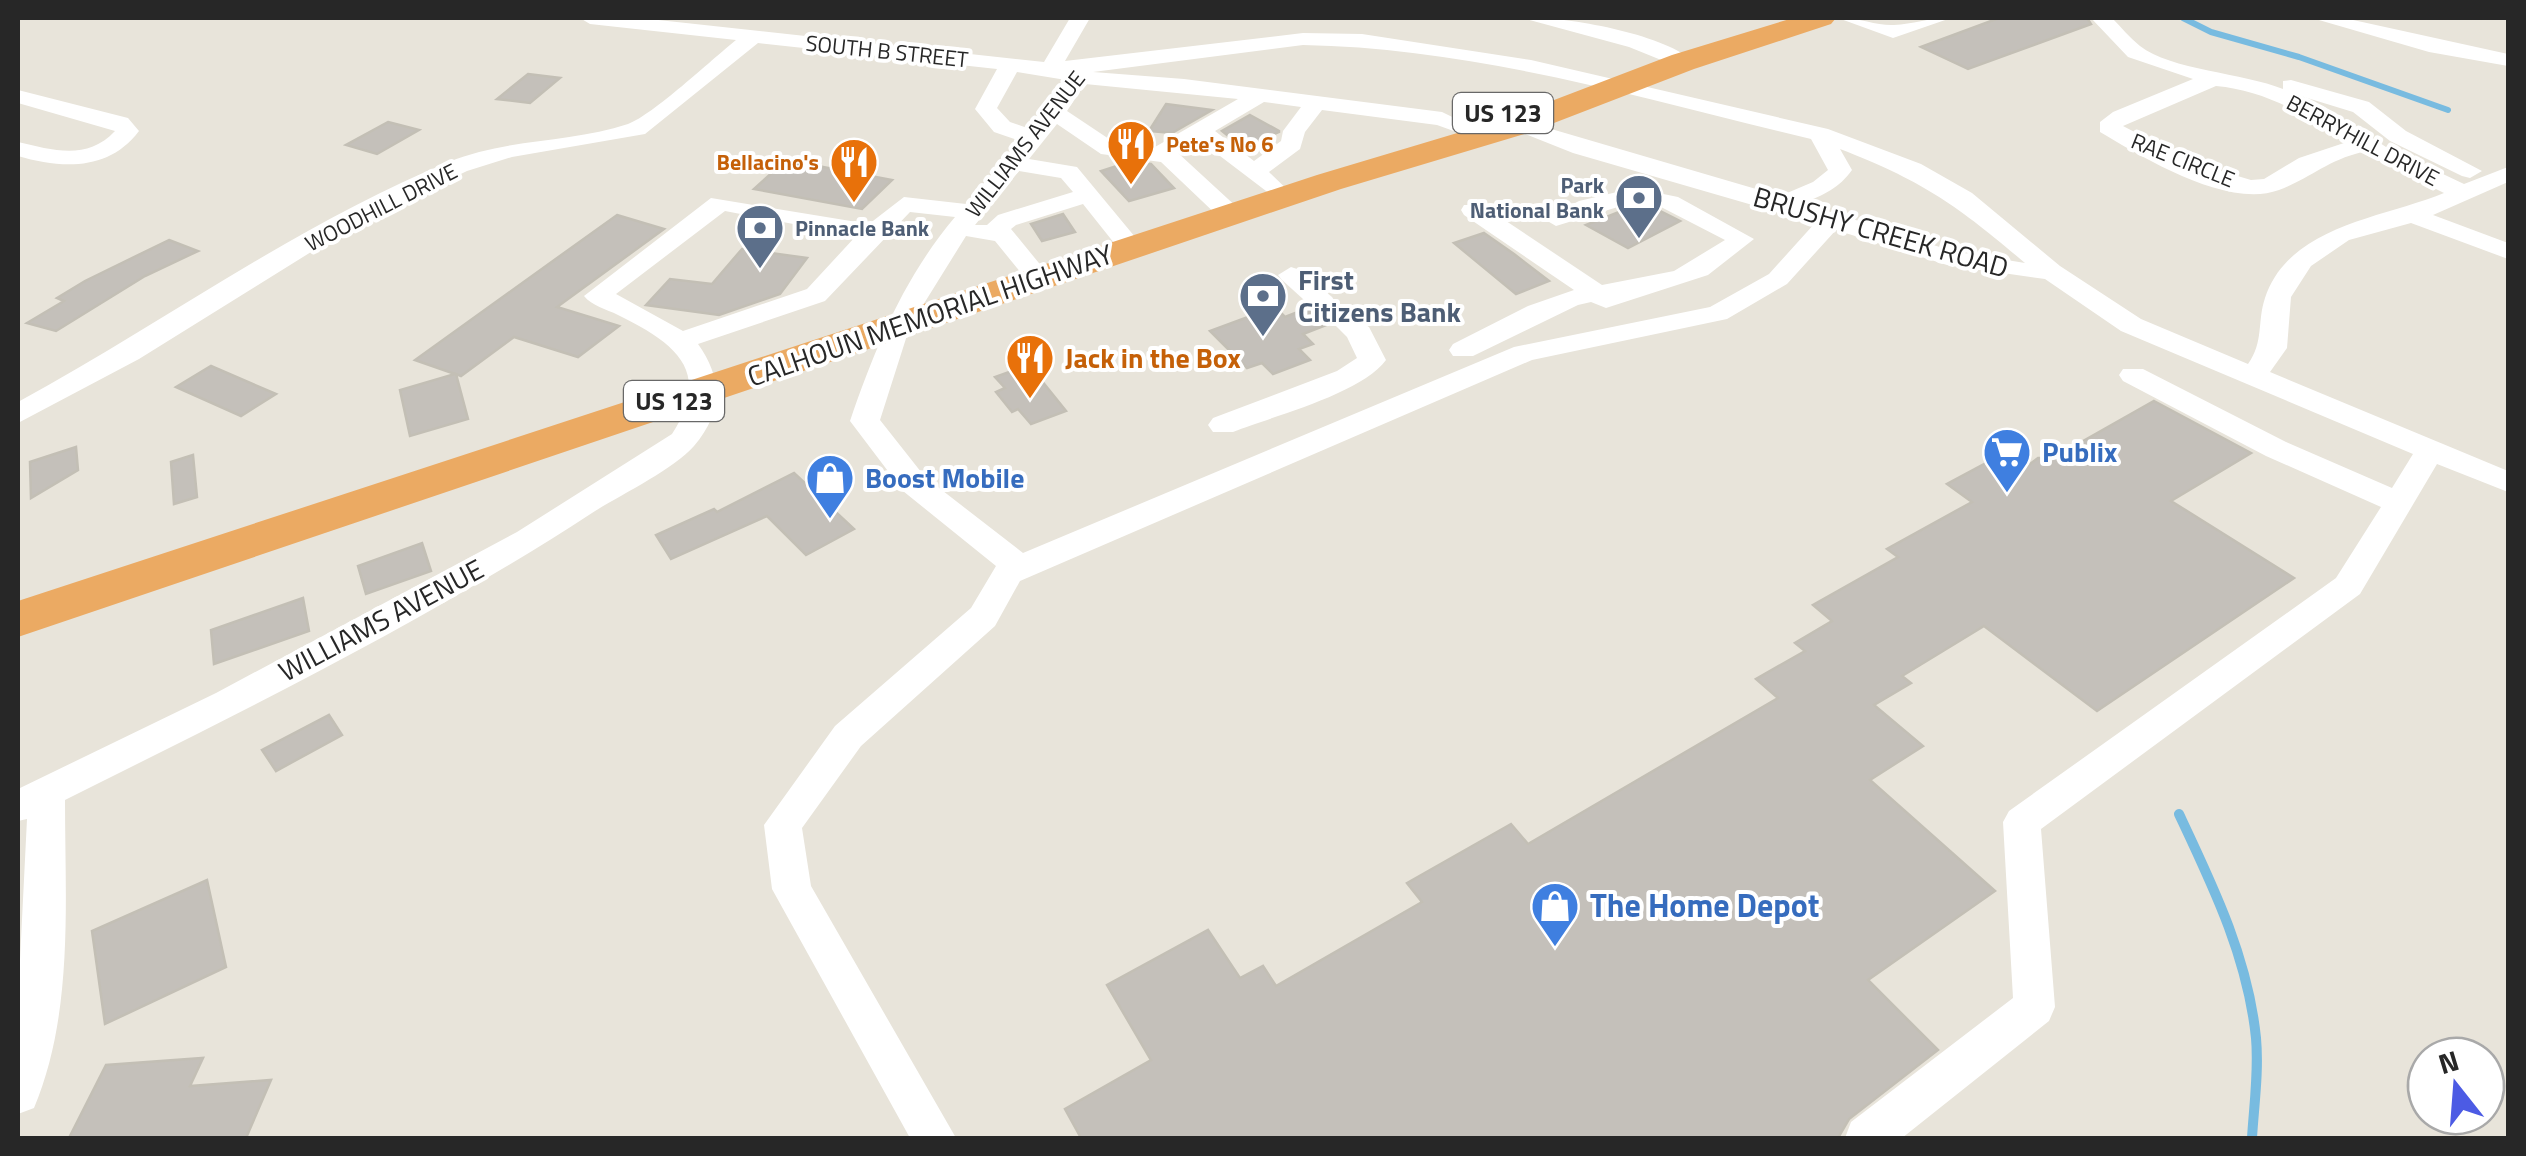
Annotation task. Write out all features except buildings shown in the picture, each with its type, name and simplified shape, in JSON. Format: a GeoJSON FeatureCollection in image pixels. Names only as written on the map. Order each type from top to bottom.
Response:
{"type":"FeatureCollection","features":[{"type":"Feature","properties":{"kind":"highway","name":"CALHOUN MEMORIAL HIGHWAY"},"geometry":{"type":"LineString","coordinates":[[18,619],[1231,215],[1270,184],[1329,182],[1516,126],[1682,62],[1820,18]]}},
{"type":"Feature","properties":{"kind":"highway","name":"CALHOUN MEMORIAL HIGHWAY"},"geometry":{"type":"LineString","coordinates":[[1329,182],[1392,152],[1462,126],[1633,71],[1682,62]]}},
{"type":"Feature","properties":{"kind":"street","name":"SOUTH B STREET"},"geometry":{"type":"LineString","coordinates":[[590,18],[684,23],[753,38],[1084,70],[1442,119],[1462,126]]}},
{"type":"Feature","properties":{"kind":"street"},"geometry":{"type":"LineString","coordinates":[[1050,68],[1080,18]]}},
{"type":"Feature","properties":{"kind":"street"},"geometry":{"type":"LineString","coordinates":[[1532,18],[1636,43],[1682,62]]}},
{"type":"Feature","properties":{"kind":"street"},"geometry":{"type":"LineString","coordinates":[[1848,18],[1893,32],[1940,18]]}},
{"type":"Feature","properties":{"kind":"street","name":"BERRYHILL DRIVE"},"geometry":{"type":"LineString","coordinates":[[2101,18],[2134,53],[2214,79],[2247,82],[2317,112],[2366,144],[2466,194]]}},
{"type":"Feature","properties":{"kind":"street"},"geometry":{"type":"LineString","coordinates":[[2322,18],[2428,46],[2508,60]]}},
{"type":"Feature","properties":{"kind":"street","name":"WOODHILL DRIVE"},"geometry":{"type":"LineString","coordinates":[[18,414],[129,353],[338,224],[459,166],[508,151],[638,129],[753,38]]}},
{"type":"Feature","properties":{"kind":"street"},"geometry":{"type":"LineString","coordinates":[[1084,70],[1118,60],[1198,50],[1303,39],[1362,40],[1531,66],[1820,134],[1930,178],[1984,211],[2051,271],[2131,326],[2508,482]]}},
{"type":"Feature","properties":{"kind":"street"},"geometry":{"type":"LineString","coordinates":[[1184,86],[1198,50]]}},
{"type":"Feature","properties":{"kind":"street","name":"SOUTH B STREET"},"geometry":{"type":"LineString","coordinates":[[1118,60],[1136,74],[1184,86]]}},
{"type":"Feature","properties":{"kind":"street"},"geometry":{"type":"LineString","coordinates":[[1010,64],[986,110],[1002,127],[1034,138]]}},
{"type":"Feature","properties":{"kind":"street","name":"WILLIAMS AVENUE"},"geometry":{"type":"LineString","coordinates":[[1019,567],[914,484],[865,421],[898,326],[964,221],[1055,114],[1084,70]]}},
{"type":"Feature","properties":{"kind":"street","name":"RAE CIRCLE"},"geometry":{"type":"LineString","coordinates":[[2214,79],[2120,117],[2108,127],[2138,146],[2226,182],[2264,188],[2308,163],[2366,144]]}},
{"type":"Feature","properties":{"kind":"street"},"geometry":{"type":"LineString","coordinates":[[2247,82],[2304,88],[2338,97],[2361,106],[2371,120],[2398,136],[2501,178]]}},
{"type":"Feature","properties":{"kind":"street"},"geometry":{"type":"LineString","coordinates":[[1160,154],[1260,95]]}},
{"type":"Feature","properties":{"kind":"street"},"geometry":{"type":"LineString","coordinates":[[18,97],[120,123],[128,131],[119,142],[69,161],[44,159],[18,149]]}},
{"type":"Feature","properties":{"kind":"street"},"geometry":{"type":"LineString","coordinates":[[1202,131],[1270,184],[1298,126],[1317,102]]}},
{"type":"Feature","properties":{"kind":"street"},"geometry":{"type":"LineString","coordinates":[[1239,110],[1298,126]]}},
{"type":"Feature","properties":{"kind":"street"},"geometry":{"type":"LineString","coordinates":[[1055,114],[1108,148],[1168,156],[1231,215]]}},
{"type":"Feature","properties":{"kind":"street","name":"BRUSHY CREEK ROAD"},"geometry":{"type":"LineString","coordinates":[[1516,126],[1565,144],[1782,204],[1940,254],[2022,272],[2051,271]]}},
{"type":"Feature","properties":{"kind":"street"},"geometry":{"type":"LineString","coordinates":[[1782,204],[1802,192],[1824,188],[1840,170],[1820,134]]}},
{"type":"Feature","properties":{"kind":"street"},"geometry":{"type":"LineString","coordinates":[[1013,162],[1068,172],[1131,248]]}},
{"type":"Feature","properties":{"kind":"street"},"geometry":{"type":"LineString","coordinates":[[2252,378],[2273,348],[2278,297],[2302,261],[2340,235],[2412,214],[2501,178]]}},
{"type":"Feature","properties":{"kind":"street"},"geometry":{"type":"LineString","coordinates":[[934,1138],[792,888],[783,825],[848,736],[983,617],[1008,573],[1524,353],[1718,313],[1778,278],[1767,251],[1652,194],[1610,195],[1556,220]]}},
{"type":"Feature","properties":{"kind":"street"},"geometry":{"type":"LineString","coordinates":[[992,234],[1007,220],[1087,195]]}},
{"type":"Feature","properties":{"kind":"street"},"geometry":{"type":"LineString","coordinates":[[706,390],[694,354],[683,340],[659,322],[597,296],[720,203],[874,232]]}},
{"type":"Feature","properties":{"kind":"street"},"geometry":{"type":"LineString","coordinates":[[683,340],[816,296],[904,204],[1002,234],[1040,278]]}},
{"type":"Feature","properties":{"kind":"street"},"geometry":{"type":"LineString","coordinates":[[1473,210],[1647,327]]}},
{"type":"Feature","properties":{"kind":"street"},"geometry":{"type":"LineString","coordinates":[[2412,214],[2508,252]]}},
{"type":"Feature","properties":{"kind":"street"},"geometry":{"type":"LineString","coordinates":[[1463,350],[1512,324],[1586,294],[1692,275],[1716,264],[1767,251],[1831,220]]}},
{"type":"Feature","properties":{"kind":"street"},"geometry":{"type":"LineString","coordinates":[[1224,426],[1346,377],[1372,360],[1359,333],[1291,275]]}},
{"type":"Feature","properties":{"kind":"street"},"geometry":{"type":"LineString","coordinates":[[2133,376],[2276,449],[2400,503]]}},
{"type":"Feature","properties":{"kind":"street","name":"WILLIAMS AVENUE"},"geometry":{"type":"LineString","coordinates":[[32,799],[228,703],[528,540],[613,489],[682,441],[700,420],[706,390]]}},
{"type":"Feature","properties":{"kind":"street"},"geometry":{"type":"LineString","coordinates":[[1867,1138],[2034,1007],[2022,822],[2348,586],[2430,451]]}},
{"type":"Feature","properties":{"kind":"street"},"geometry":{"type":"LineString","coordinates":[[18,1093],[36,1037],[42,985],[32,799]]}},
{"type":"Feature","properties":{"kind":"waterway"},"geometry":{"type":"LineString","coordinates":[[2183,18],[2211,32],[2299,57],[2448,110]]}},
{"type":"Feature","properties":{"kind":"waterway"},"geometry":{"type":"LineString","coordinates":[[2179,814],[2216,895],[2237,951],[2252,1008],[2257,1050],[2252,1138]]}},
{"type":"Feature","properties":{"kind":"place","name":"Pete's No 6"},"geometry":{"type":"Point","coordinates":[1131,186]}},
{"type":"Feature","properties":{"kind":"place","name":"Bellacino's"},"geometry":{"type":"Point","coordinates":[854,204]}},
{"type":"Feature","properties":{"kind":"place","name":"Park National Bank"},"geometry":{"type":"Point","coordinates":[1639,240]}},
{"type":"Feature","properties":{"kind":"place","name":"Pinnacle Bank"},"geometry":{"type":"Point","coordinates":[760,270]}},
{"type":"Feature","properties":{"kind":"place","name":"First Citizens Bank"},"geometry":{"type":"Point","coordinates":[1263,338]}},
{"type":"Feature","properties":{"kind":"place","name":"Jack in the Box"},"geometry":{"type":"Point","coordinates":[1030,400]}},
{"type":"Feature","properties":{"kind":"place","name":"Publix"},"geometry":{"type":"Point","coordinates":[2007,494]}},
{"type":"Feature","properties":{"kind":"place","name":"Boost Mobile"},"geometry":{"type":"Point","coordinates":[830,520]}},
{"type":"Feature","properties":{"kind":"place","name":"The Home Depot"},"geometry":{"type":"Point","coordinates":[1555,948]}}]}
